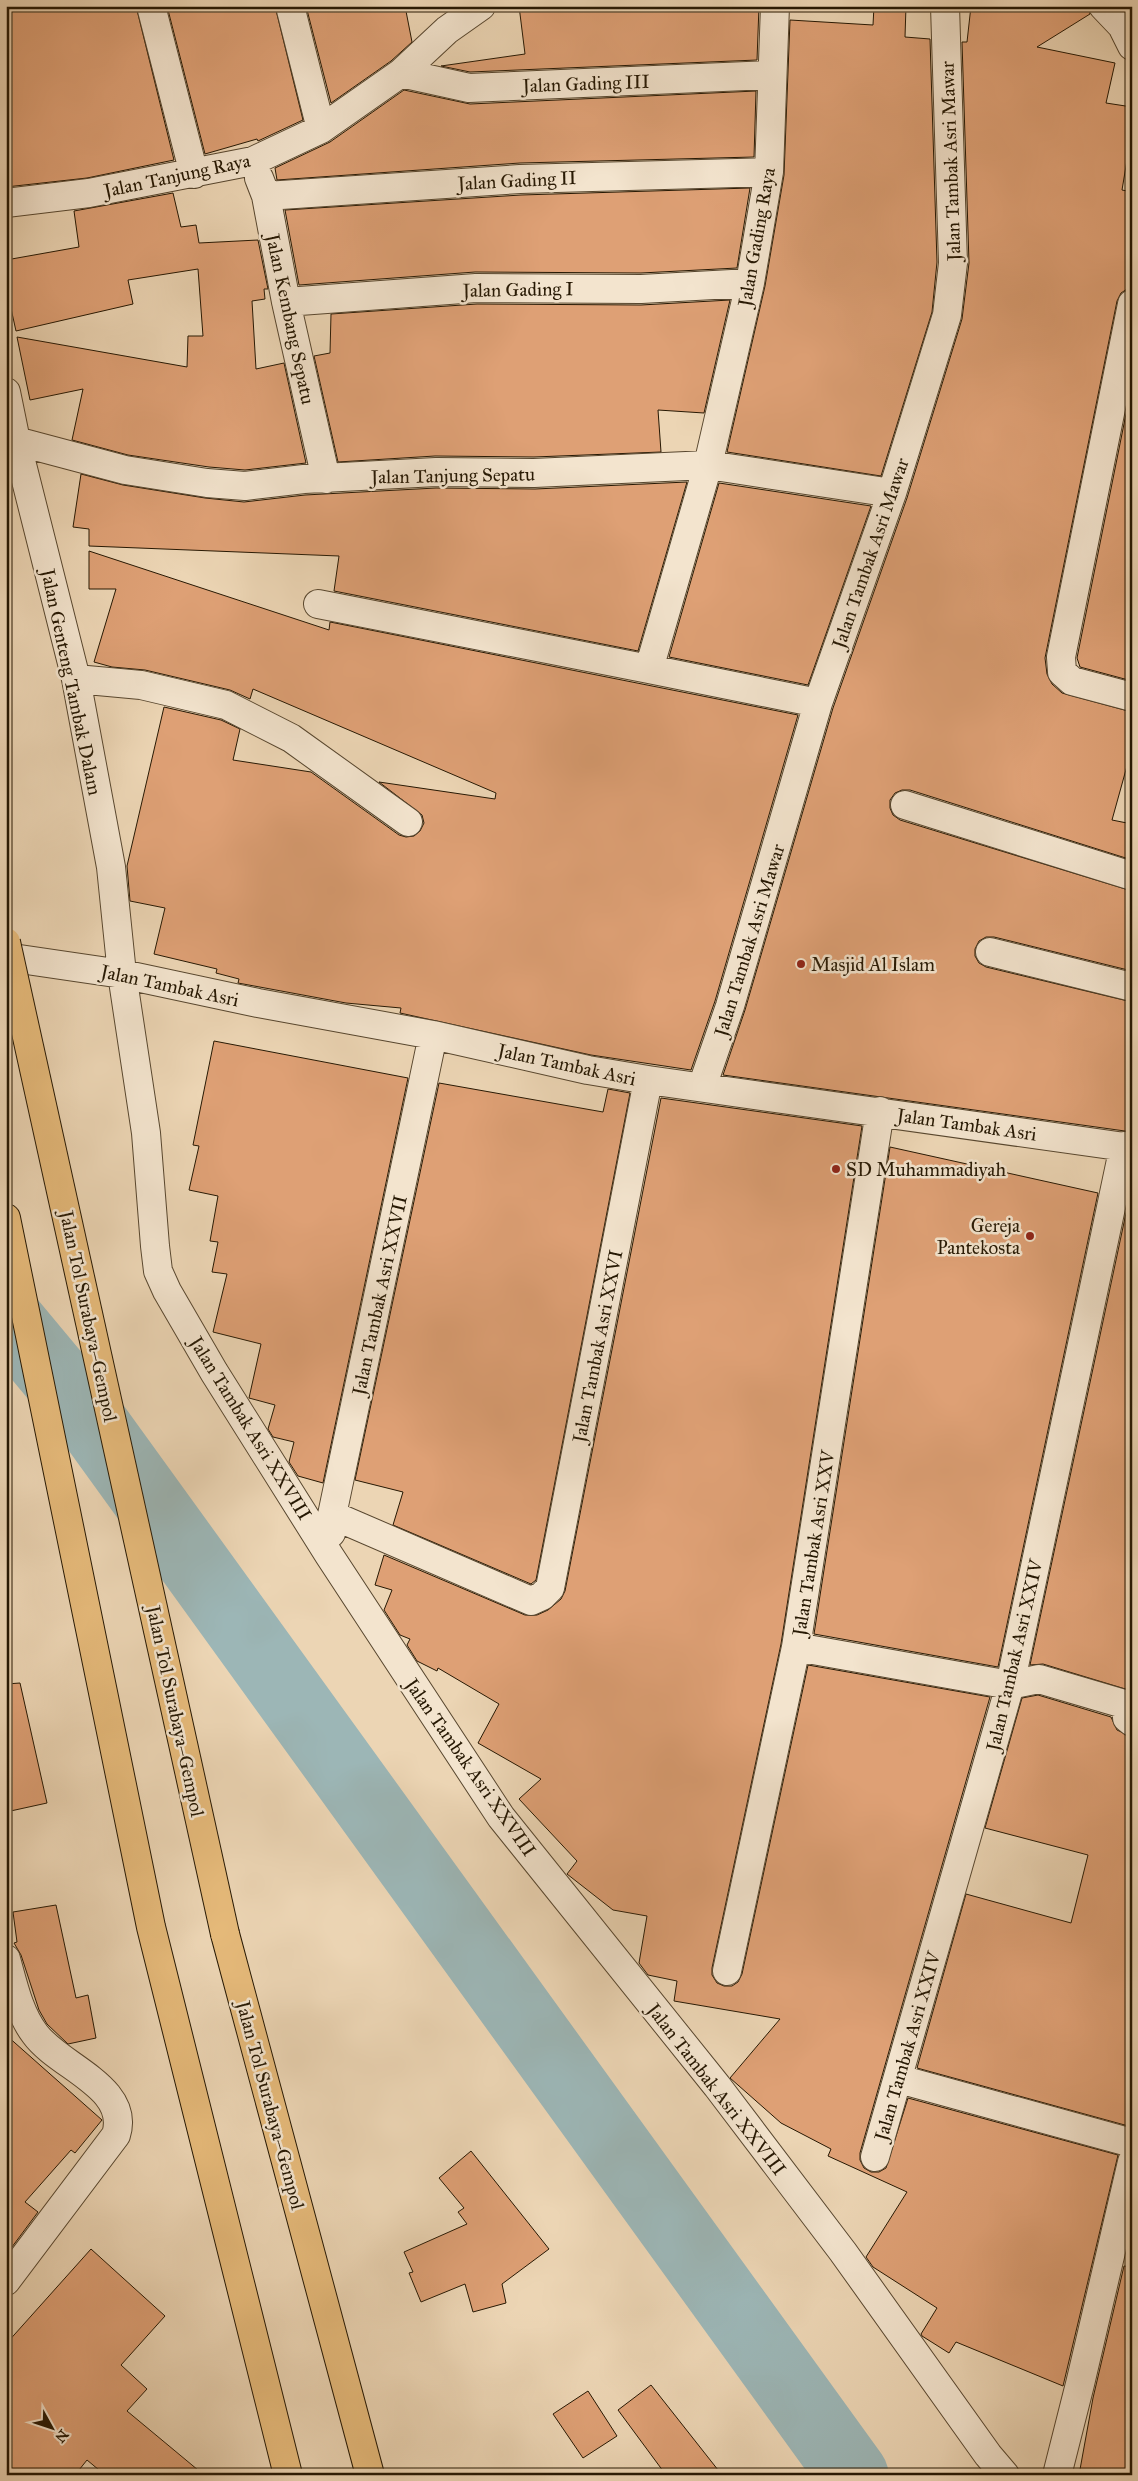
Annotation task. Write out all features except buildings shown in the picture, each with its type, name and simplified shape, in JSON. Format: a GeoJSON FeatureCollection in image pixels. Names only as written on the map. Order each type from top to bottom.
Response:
{"type":"FeatureCollection","features":[{"type":"Feature","properties":{"kind":"highway","name":"Jalan Tol Surabaya–Gempol"},"geometry":{"type":"LineString","coordinates":[[6,942],[225,1934],[370,2475]]}},
{"type":"Feature","properties":{"kind":"highway"},"geometry":{"type":"LineString","coordinates":[[6,1218],[151,1927],[288,2475]]}},
{"type":"Feature","properties":{"kind":"street"},"geometry":{"type":"LineString","coordinates":[[151,6],[194,174]]}},
{"type":"Feature","properties":{"kind":"street"},"geometry":{"type":"LineString","coordinates":[[290,6],[321,129]]}},
{"type":"Feature","properties":{"kind":"street","name":"Jalan Tanjung Raya"},"geometry":{"type":"LineString","coordinates":[[6,203],[89,193],[253,161],[321,129],[400,73],[443,18],[481,6]]}},
{"type":"Feature","properties":{"kind":"street","name":"Jalan Gading Raya"},"geometry":{"type":"LineString","coordinates":[[650,669],[708,465],[750,283],[769,172],[775,6]]}},
{"type":"Feature","properties":{"kind":"street","name":"Jalan Tambak Asri Mawar"},"geometry":{"type":"LineString","coordinates":[[702,1087],[732,997],[818,703],[892,493],[947,315],[953,263],[945,6]]}},
{"type":"Feature","properties":{"kind":"street"},"geometry":{"type":"LineString","coordinates":[[1103,6],[1129,28]]}},
{"type":"Feature","properties":{"kind":"street","name":"Jalan Gading III"},"geometry":{"type":"LineString","coordinates":[[400,73],[469,88],[772,75]]}},
{"type":"Feature","properties":{"kind":"street","name":"Jalan Kembang Sepatu"},"geometry":{"type":"LineString","coordinates":[[253,161],[266,196],[286,302],[326,479]]}},
{"type":"Feature","properties":{"kind":"street","name":"Jalan Gading II"},"geometry":{"type":"LineString","coordinates":[[266,196],[520,179],[769,172]]}},
{"type":"Feature","properties":{"kind":"street","name":"Jalan Gading I"},"geometry":{"type":"LineString","coordinates":[[286,302],[476,288],[641,289],[750,283]]}},
{"type":"Feature","properties":{"kind":"street"},"geometry":{"type":"LineString","coordinates":[[1131,309],[1060,657],[1062,672],[1072,682],[1132,697]]}},
{"type":"Feature","properties":{"kind":"street","name":"Jalan Genteng Tambak Dalam"},"geometry":{"type":"LineString","coordinates":[[6,392],[16,442],[76,679],[111,867],[122,974]]}},
{"type":"Feature","properties":{"kind":"street","name":"Jalan Tanjung Sepatu"},"geometry":{"type":"LineString","coordinates":[[16,442],[125,470],[207,483],[245,486],[304,479],[436,472],[534,473],[708,465],[892,493]]}},
{"type":"Feature","properties":{"kind":"street"},"geometry":{"type":"LineString","coordinates":[[318,604],[818,703]]}},
{"type":"Feature","properties":{"kind":"street"},"geometry":{"type":"LineString","coordinates":[[76,679],[141,685],[226,705],[291,738],[408,822]]}},
{"type":"Feature","properties":{"kind":"street"},"geometry":{"type":"LineString","coordinates":[[905,805],[1132,876]]}},
{"type":"Feature","properties":{"kind":"street"},"geometry":{"type":"LineString","coordinates":[[990,952],[1132,987]]}},
{"type":"Feature","properties":{"kind":"street","name":"Jalan Tambak Asri"},"geometry":{"type":"LineString","coordinates":[[6,957],[122,974],[258,1004],[433,1035],[588,1070],[1128,1147]]}},
{"type":"Feature","properties":{"kind":"street","name":"Jalan Tambak Asri XXVIII"},"geometry":{"type":"LineString","coordinates":[[122,974],[146,1134],[158,1270],[167,1291],[214,1372],[329,1555],[501,1817],[717,2086],[843,2252],[988,2455],[1006,2475]]}},
{"type":"Feature","properties":{"kind":"street","name":"Jalan Tambak Asri XXVII"},"geometry":{"type":"LineString","coordinates":[[329,1555],[332,1515],[433,1035]]}},
{"type":"Feature","properties":{"kind":"street","name":"Jalan Tambak Asri XXVI"},"geometry":{"type":"LineString","coordinates":[[332,1515],[531,1601],[542,1596],[550,1588],[648,1080]]}},
{"type":"Feature","properties":{"kind":"street","name":"Jalan Tambak Asri XXV"},"geometry":{"type":"LineString","coordinates":[[727,1971],[796,1647],[880,1111]]}},
{"type":"Feature","properties":{"kind":"street","name":"Jalan Tambak Asri XXIV"},"geometry":{"type":"LineString","coordinates":[[875,2157],[899,2079],[1010,1685],[1128,1147]]}},
{"type":"Feature","properties":{"kind":"street"},"geometry":{"type":"LineString","coordinates":[[796,1647],[1010,1685],[1039,1679],[1124,1704],[1127,1708],[1127,1718],[1132,1722]]}},
{"type":"Feature","properties":{"kind":"street"},"geometry":{"type":"LineString","coordinates":[[6,1959],[21,2009],[28,2024],[45,2045],[108,2094],[117,2110],[120,2122],[116,2135],[6,2281]]}},
{"type":"Feature","properties":{"kind":"street"},"geometry":{"type":"LineString","coordinates":[[899,2079],[1132,2143]]}},
{"type":"Feature","properties":{"kind":"street"},"geometry":{"type":"LineString","coordinates":[[1057,2475],[1132,2162]]}},
{"type":"Feature","properties":{"kind":"waterway"},"geometry":{"type":"LineString","coordinates":[[6,1317],[81,1407],[853,2475]]}},
{"type":"Feature","properties":{"kind":"place","name":"Masjid Al Islam"},"geometry":{"type":"Point","coordinates":[801,964]}},
{"type":"Feature","properties":{"kind":"place","name":"SD Muhammadiyah"},"geometry":{"type":"Point","coordinates":[836,1169]}},
{"type":"Feature","properties":{"kind":"place","name":"Gereja Pantekosta"},"geometry":{"type":"Point","coordinates":[1030,1236]}}]}
